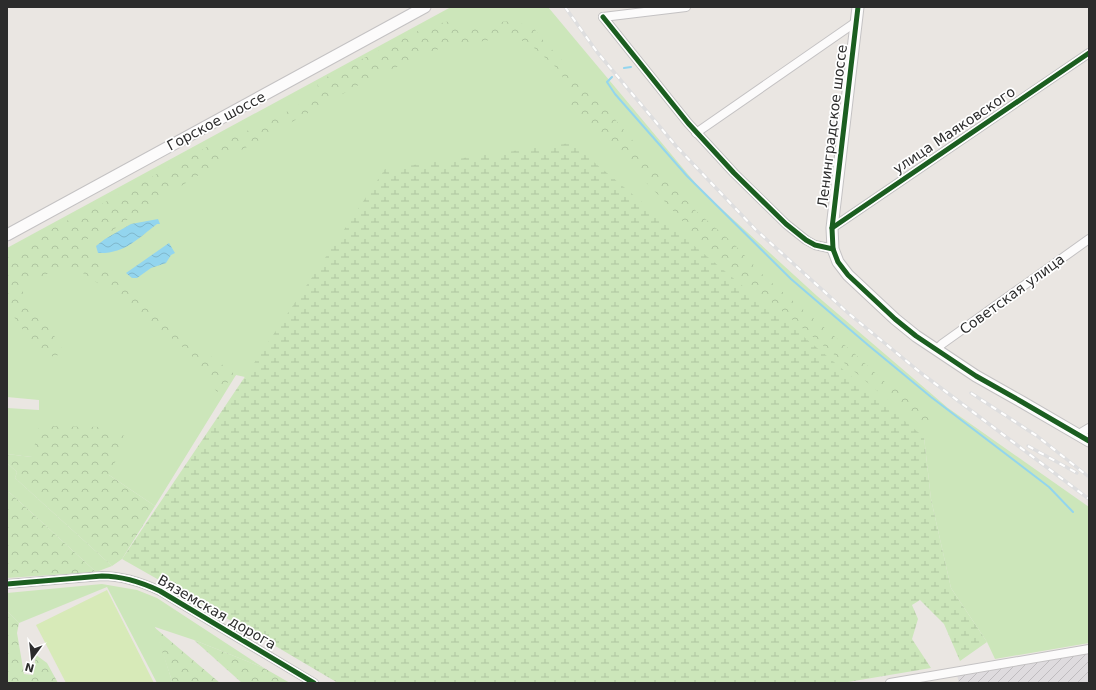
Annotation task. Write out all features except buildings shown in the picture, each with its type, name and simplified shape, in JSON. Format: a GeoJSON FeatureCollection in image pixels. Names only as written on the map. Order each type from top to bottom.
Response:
{"type":"FeatureCollection","features":[{"type":"Feature","properties":{"kind":"street","name":"Горское шоссе"},"geometry":{"type":"LineString","coordinates":[[7,235],[425,7]]}},
{"type":"Feature","properties":{"kind":"street"},"geometry":{"type":"LineString","coordinates":[[680,7],[603,17],[696,133],[786,224],[806,240],[815,245],[833,249],[838,262],[848,276],[916,336],[976,376],[1089,441]]}},
{"type":"Feature","properties":{"kind":"street","name":"Ленинградское шоссе"},"geometry":{"type":"LineString","coordinates":[[833,249],[832,228],[858,7]]}},
{"type":"Feature","properties":{"kind":"street"},"geometry":{"type":"LineString","coordinates":[[696,133],[856,22]]}},
{"type":"Feature","properties":{"kind":"street","name":"улица Маяковского"},"geometry":{"type":"LineString","coordinates":[[832,228],[1089,53]]}},
{"type":"Feature","properties":{"kind":"street","name":"Советская улица"},"geometry":{"type":"LineString","coordinates":[[936,350],[942,344],[1089,239]]}},
{"type":"Feature","properties":{"kind":"street"},"geometry":{"type":"LineString","coordinates":[[1079,434],[1089,428]]}},
{"type":"Feature","properties":{"kind":"street","name":"Вяземская дорога"},"geometry":{"type":"LineString","coordinates":[[7,584],[102,576],[113,576],[133,580],[160,591],[314,683]]}},
{"type":"Feature","properties":{"kind":"street"},"geometry":{"type":"LineString","coordinates":[[890,683],[1089,649]]}},
{"type":"Feature","properties":{"kind":"shaded area"},"geometry":{"type":"Polygon","coordinates":[[[1089,652],[1089,683],[959,683],[957,675],[1089,652]]]}},
{"type":"Feature","properties":{"kind":"green space"},"geometry":{"type":"Polygon","coordinates":[[[451,7],[548,7],[702,191],[817,296],[948,408],[1089,507],[1089,643],[995,659],[987,642],[951,588],[931,499],[924,437],[236,375],[155,506],[109,475],[32,457],[7,454],[7,408],[39,410],[39,400],[7,397],[7,248],[451,7]]]}},
{"type":"Feature","properties":{"kind":"green space"},"geometry":{"type":"Polygon","coordinates":[[[452,21],[465,29],[485,28],[498,22],[512,21],[533,27],[574,73],[585,89],[599,100],[639,148],[695,210],[733,243],[765,277],[854,353],[887,384],[915,399],[934,414],[937,422],[929,426],[886,398],[708,249],[668,205],[595,130],[583,124],[569,106],[570,94],[560,71],[533,47],[514,36],[441,48],[373,77],[218,163],[125,221],[108,234],[79,241],[79,246],[135,291],[172,327],[236,375],[217,392],[190,353],[133,307],[77,269],[62,267],[22,286],[24,299],[52,332],[64,352],[54,357],[40,350],[20,326],[7,306],[7,256],[60,224],[98,206],[207,147],[269,122],[319,93],[317,82],[415,32],[452,21]]]}},
{"type":"Feature","properties":{"kind":"green space"},"geometry":{"type":"Polygon","coordinates":[[[571,143],[924,437],[931,499],[951,588],[987,642],[960,661],[944,624],[920,600],[912,605],[918,619],[912,639],[931,668],[842,683],[338,683],[122,559],[385,169],[571,143]]]}},
{"type":"Feature","properties":{"kind":"green space"},"geometry":{"type":"Polygon","coordinates":[[[39,426],[103,427],[127,437],[109,475],[155,506],[122,559],[112,566],[15,478],[17,472],[7,463],[7,454],[32,457],[39,426]]]}},
{"type":"Feature","properties":{"kind":"green space"},"geometry":{"type":"Polygon","coordinates":[[[7,463],[17,472],[15,478],[112,566],[96,572],[7,490],[7,463]]]}},
{"type":"Feature","properties":{"kind":"green space"},"geometry":{"type":"Polygon","coordinates":[[[7,490],[96,572],[7,578],[7,490]]]}},
{"type":"Feature","properties":{"kind":"green space"},"geometry":{"type":"Polygon","coordinates":[[[102,584],[137,590],[157,598],[264,668],[194,640],[155,627],[172,683],[157,683],[107,587],[19,623],[7,611],[7,593],[102,584]]]}},
{"type":"Feature","properties":{"kind":"green space"},"geometry":{"type":"Polygon","coordinates":[[[107,590],[154,683],[66,683],[36,625],[107,590]]]}},
{"type":"Feature","properties":{"kind":"green space"},"geometry":{"type":"Polygon","coordinates":[[[7,611],[19,623],[17,633],[24,674],[33,675],[36,655],[47,663],[58,683],[7,683],[7,611]]]}},
{"type":"Feature","properties":{"kind":"green space"},"geometry":{"type":"Polygon","coordinates":[[[154,627],[220,683],[172,683],[154,627]]]}},
{"type":"Feature","properties":{"kind":"green space"},"geometry":{"type":"Polygon","coordinates":[[[194,640],[264,668],[290,683],[242,683],[194,640]]]}},
{"type":"Feature","properties":{"kind":"water"},"geometry":{"type":"Polygon","coordinates":[[[158,219],[160,224],[157,224],[137,240],[123,248],[107,253],[98,253],[96,246],[131,224],[158,219]]]}},
{"type":"Feature","properties":{"kind":"water"},"geometry":{"type":"Polygon","coordinates":[[[169,243],[175,253],[171,255],[166,263],[151,268],[137,278],[132,278],[126,273],[169,243]]]}},
{"type":"Feature","properties":{"kind":"waterway"},"geometry":{"type":"LineString","coordinates":[[624,68],[631,67]]}},
{"type":"Feature","properties":{"kind":"waterway"},"geometry":{"type":"LineString","coordinates":[[612,77],[607,82],[615,94],[687,176],[791,279],[931,397],[1049,487],[1073,512]]}},
{"type":"Feature","properties":{"kind":"railway"},"geometry":{"type":"LineString","coordinates":[[565,7],[597,52],[676,146],[755,229],[848,313],[921,373],[1089,499]]}},
{"type":"Feature","properties":{"kind":"railway"},"geometry":{"type":"LineString","coordinates":[[971,393],[1037,436],[1089,477]]}},
{"type":"Feature","properties":{"kind":"railway"},"geometry":{"type":"LineString","coordinates":[[1028,446],[1077,473]]}},
{"type":"Feature","properties":{"kind":"cycle path"},"geometry":{"type":"LineString","coordinates":[[858,7],[832,228],[833,249],[838,262],[848,275],[895,319],[916,336],[976,376],[1089,441]]}},
{"type":"Feature","properties":{"kind":"cycle path"},"geometry":{"type":"LineString","coordinates":[[603,17],[688,123],[734,173],[786,224],[806,240],[815,245],[833,249]]}},
{"type":"Feature","properties":{"kind":"cycle path"},"geometry":{"type":"LineString","coordinates":[[832,228],[1089,53]]}},
{"type":"Feature","properties":{"kind":"cycle path"},"geometry":{"type":"LineString","coordinates":[[7,584],[102,576],[125,578],[139,582],[160,591],[314,683]]}}]}
